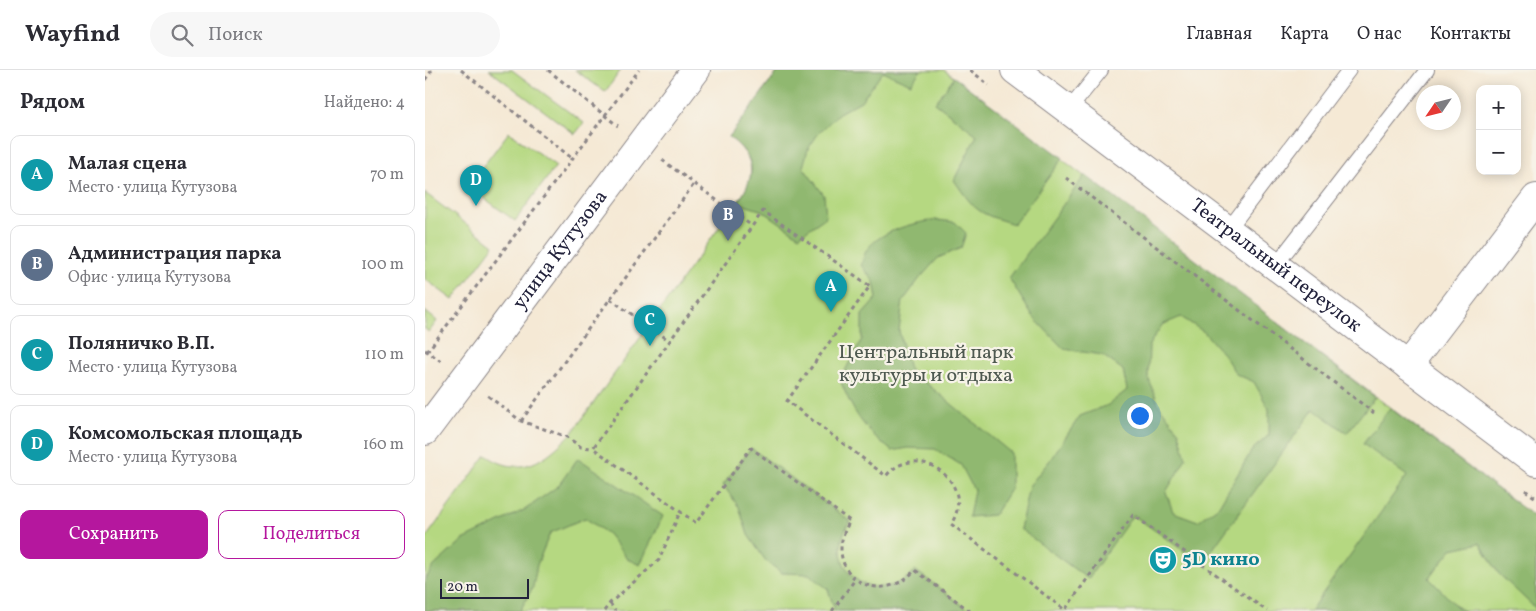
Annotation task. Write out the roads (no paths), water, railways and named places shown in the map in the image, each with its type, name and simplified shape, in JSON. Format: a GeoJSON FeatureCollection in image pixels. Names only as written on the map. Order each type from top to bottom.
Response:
{"type":"FeatureCollection","features":[{"type":"Feature","properties":{"kind":"street","name":"улица Кутузова"},"geometry":{"type":"LineString","coordinates":[[425,431],[696,70]]}},
{"type":"Feature","properties":{"kind":"street","name":"Театральный переулок"},"geometry":{"type":"LineString","coordinates":[[1015,70],[1536,462]]}},
{"type":"Feature","properties":{"kind":"street"},"geometry":{"type":"LineString","coordinates":[[1408,366],[1536,198]]}},
{"type":"Feature","properties":{"kind":"lane"},"geometry":{"type":"LineString","coordinates":[[1069,111],[1101,70]]}},
{"type":"Feature","properties":{"kind":"lane"},"geometry":{"type":"LineString","coordinates":[[1228,230],[1349,70]]}},
{"type":"Feature","properties":{"kind":"lane"},"geometry":{"type":"LineString","coordinates":[[1275,266],[1427,70]]}},
{"type":"Feature","properties":{"kind":"place","name":"Комсомольская площадь"},"geometry":{"type":"Point","coordinates":[476,206]}},
{"type":"Feature","properties":{"kind":"place","name":"Администрация парка"},"geometry":{"type":"Point","coordinates":[728,241]}},
{"type":"Feature","properties":{"kind":"place","name":"Малая сцена"},"geometry":{"type":"Point","coordinates":[831,312]}},
{"type":"Feature","properties":{"kind":"place","name":"Поляничко В.П."},"geometry":{"type":"Point","coordinates":[650,346]}},
{"type":"Feature","properties":{"kind":"place","name":"5D кино"},"geometry":{"type":"Point","coordinates":[1163,560]}},
{"type":"Feature","properties":{"kind":"park label","name":"Центральный парк культуры и отдыха"},"geometry":{"type":"Point","coordinates":[926,364]}}]}
